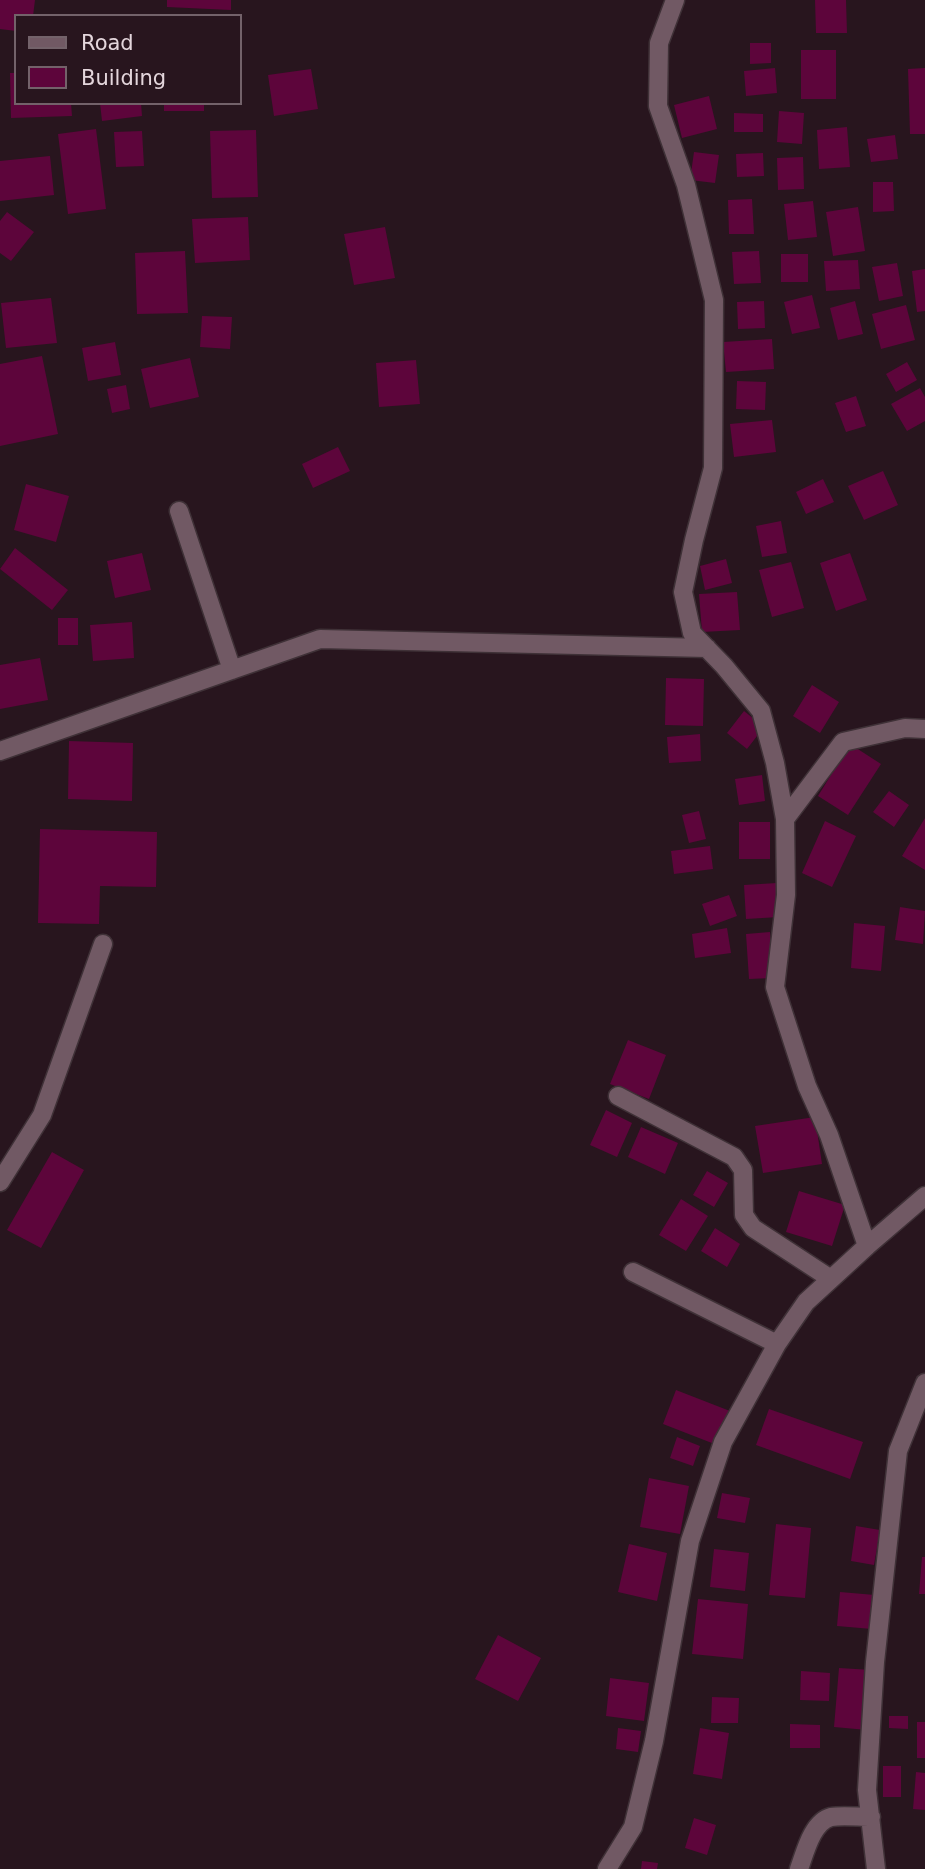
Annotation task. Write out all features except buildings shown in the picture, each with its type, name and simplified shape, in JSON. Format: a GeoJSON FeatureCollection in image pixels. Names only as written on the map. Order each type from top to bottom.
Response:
{"type":"FeatureCollection","features":[{"type":"Feature","properties":{"kind":"street"},"geometry":{"type":"LineString","coordinates":[[675,0],[659,43],[658,106],[686,185],[714,300],[713,468],[683,592],[692,633],[761,711],[775,763],[785,818],[786,895],[775,987],[807,1086],[829,1135],[867,1246]]}},
{"type":"Feature","properties":{"kind":"street"},"geometry":{"type":"LineString","coordinates":[[179,511],[232,670]]}},
{"type":"Feature","properties":{"kind":"street"},"geometry":{"type":"LineString","coordinates":[[0,751],[320,639],[707,648]]}},
{"type":"Feature","properties":{"kind":"street"},"geometry":{"type":"LineString","coordinates":[[785,818],[843,742],[905,728],[925,729]]}},
{"type":"Feature","properties":{"kind":"street"},"geometry":{"type":"LineString","coordinates":[[0,1182],[42,1115],[103,944]]}},
{"type":"Feature","properties":{"kind":"street"},"geometry":{"type":"LineString","coordinates":[[618,1096],[734,1157],[743,1170],[744,1215],[753,1228],[831,1279]]}},
{"type":"Feature","properties":{"kind":"street"},"geometry":{"type":"LineString","coordinates":[[607,1869],[633,1826],[654,1741],[694,1529],[723,1442],[777,1344],[806,1302],[925,1196]]}},
{"type":"Feature","properties":{"kind":"street"},"geometry":{"type":"LineString","coordinates":[[633,1272],[777,1344]]}},
{"type":"Feature","properties":{"kind":"street"},"geometry":{"type":"LineString","coordinates":[[876,1869],[867,1790],[875,1662],[898,1451],[925,1383]]}},
{"type":"Feature","properties":{"kind":"street"},"geometry":{"type":"LineString","coordinates":[[799,1869],[818,1826],[829,1817],[871,1817]]}}]}
